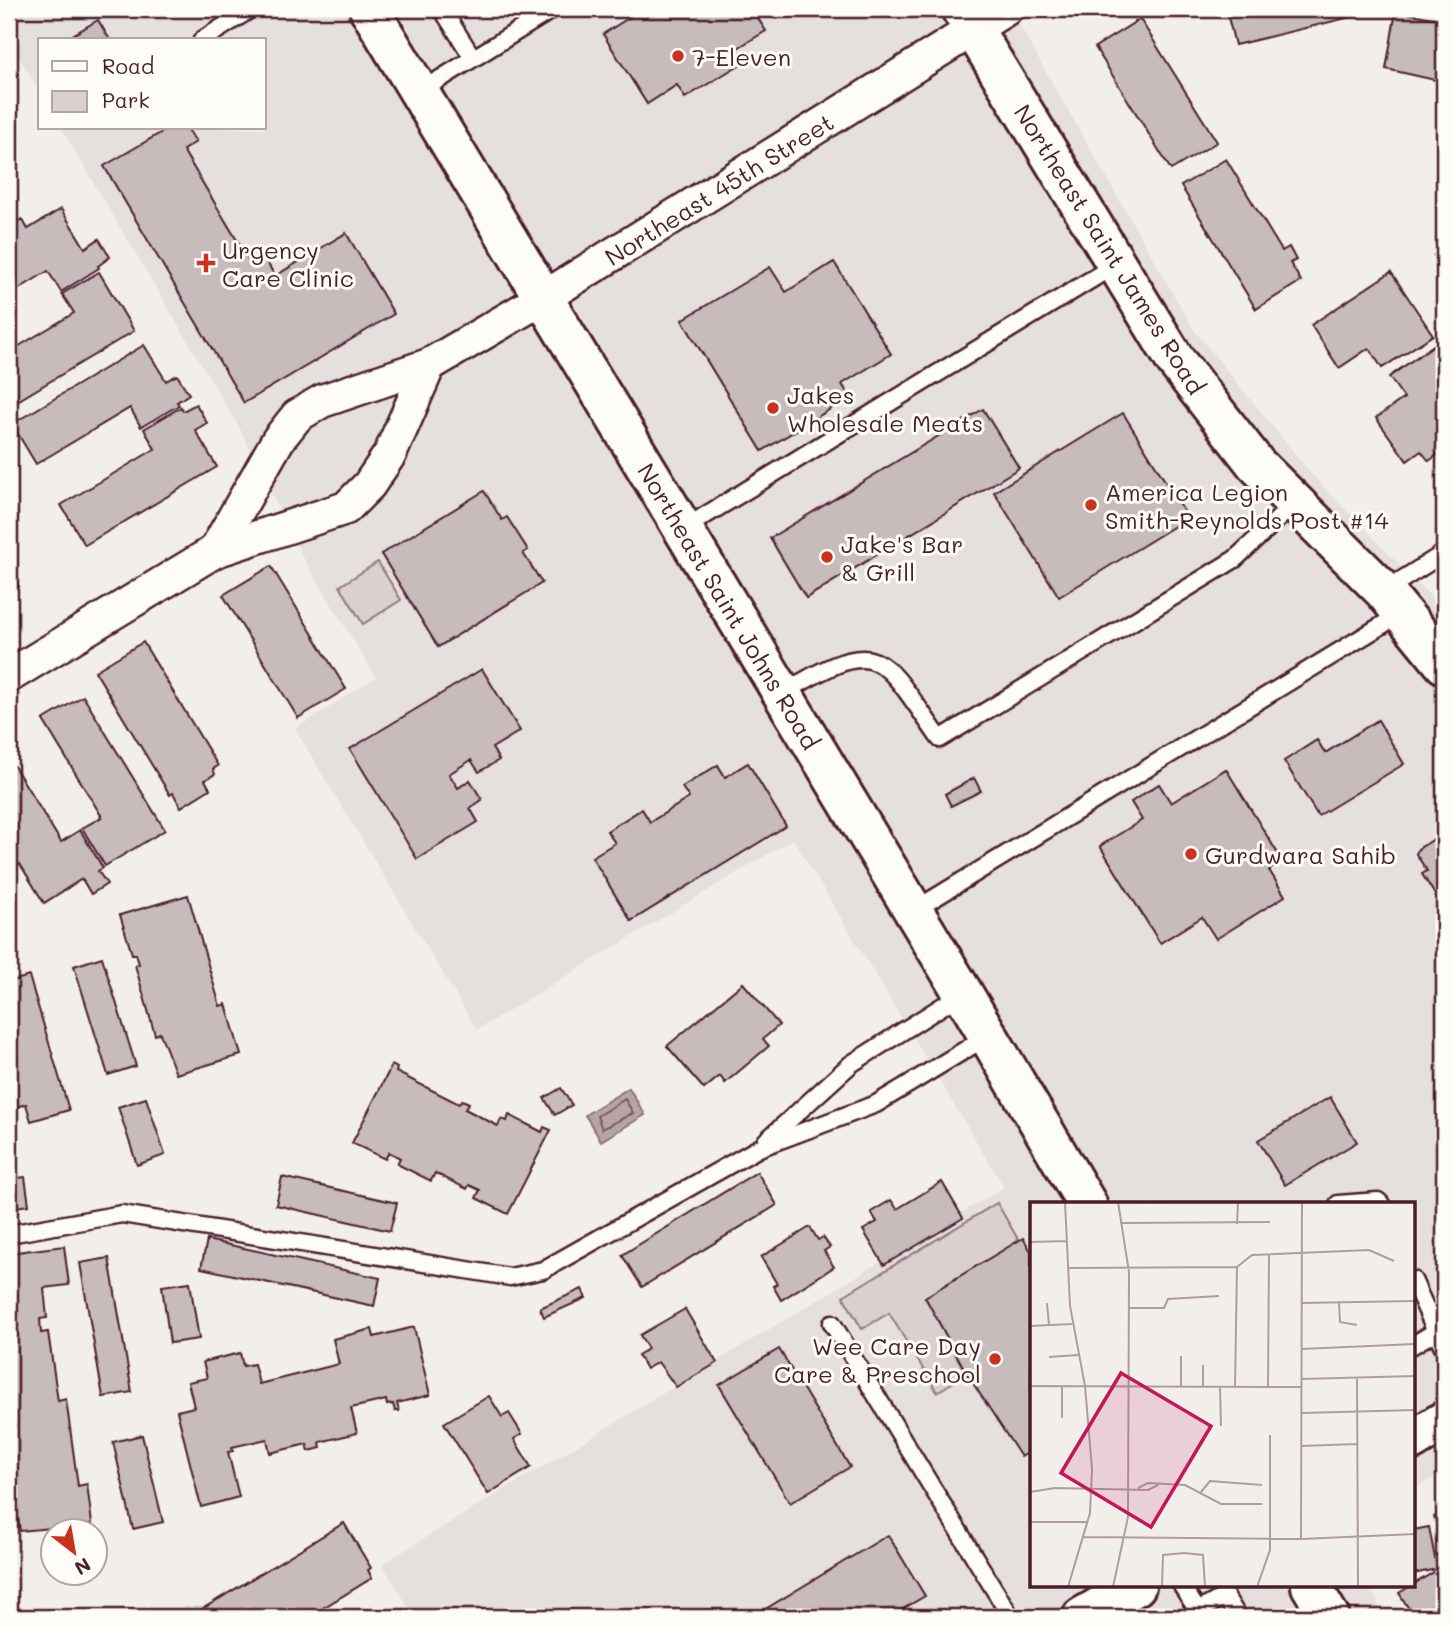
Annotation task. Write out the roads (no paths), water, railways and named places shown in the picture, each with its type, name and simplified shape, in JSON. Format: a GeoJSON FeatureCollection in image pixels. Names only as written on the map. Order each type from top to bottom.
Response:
{"type":"FeatureCollection","features":[{"type":"Feature","properties":{"kind":"main road","name":"Northeast Saint Johns Road"},"geometry":{"type":"LineString","coordinates":[[369,9],[989,1036],[1086,1202]]}},
{"type":"Feature","properties":{"kind":"main road","name":"Northeast Saint James Road"},"geometry":{"type":"LineString","coordinates":[[967,19],[1115,265],[1203,399],[1256,464],[1393,602],[1444,664]]}},
{"type":"Feature","properties":{"kind":"main road"},"geometry":{"type":"LineString","coordinates":[[1414,1439],[1444,1421]]}},
{"type":"Feature","properties":{"kind":"main road"},"geometry":{"type":"LineString","coordinates":[[1082,1617],[1133,1588]]}},
{"type":"Feature","properties":{"kind":"main road"},"geometry":{"type":"LineString","coordinates":[[1312,1588],[1330,1617]]}},
{"type":"Feature","properties":{"kind":"street","name":"Northeast 45th Street"},"geometry":{"type":"LineString","coordinates":[[215,551],[278,439],[297,416],[322,401],[429,365],[543,298],[967,19],[1006,9]]}},
{"type":"Feature","properties":{"kind":"street","name":"Northeast 45th Street"},"geometry":{"type":"LineString","coordinates":[[9,676],[215,551],[346,508],[369,485],[390,454],[429,365]]}},
{"type":"Feature","properties":{"kind":"lane"},"geometry":{"type":"LineString","coordinates":[[205,38],[251,9]]}},
{"type":"Feature","properties":{"kind":"lane"},"geometry":{"type":"LineString","coordinates":[[442,9],[473,58]]}},
{"type":"Feature","properties":{"kind":"lane"},"geometry":{"type":"LineString","coordinates":[[419,92],[553,9]]}},
{"type":"Feature","properties":{"kind":"lane"},"geometry":{"type":"LineString","coordinates":[[683,529],[1115,265]]}},
{"type":"Feature","properties":{"kind":"lane"},"geometry":{"type":"LineString","coordinates":[[782,694],[842,660],[876,661],[891,669],[940,739],[1235,559],[1294,503]]}},
{"type":"Feature","properties":{"kind":"lane"},"geometry":{"type":"LineString","coordinates":[[913,911],[1393,602],[1444,553]]}},
{"type":"Feature","properties":{"kind":"lane"},"geometry":{"type":"LineString","coordinates":[[759,1148],[851,1064],[963,993]]}},
{"type":"Feature","properties":{"kind":"lane"},"geometry":{"type":"LineString","coordinates":[[9,1234],[122,1214],[510,1277],[543,1270],[759,1148],[876,1104],[989,1036]]}},
{"type":"Feature","properties":{"kind":"lane"},"geometry":{"type":"LineString","coordinates":[[1358,1202],[1380,1202]]}},
{"type":"Feature","properties":{"kind":"lane"},"geometry":{"type":"LineString","coordinates":[[1414,1282],[1444,1349]]}},
{"type":"Feature","properties":{"kind":"lane"},"geometry":{"type":"LineString","coordinates":[[832,1323],[1011,1617]]}},
{"type":"Feature","properties":{"kind":"lane"},"geometry":{"type":"LineString","coordinates":[[1414,1344],[1436,1331]]}},
{"type":"Feature","properties":{"kind":"lane"},"geometry":{"type":"LineString","coordinates":[[1183,1588],[1192,1614],[1225,1596],[1238,1617]]}},
{"type":"Feature","properties":{"kind":"water"},"geometry":{"type":"Polygon","coordinates":[[[629,1088],[645,1115],[601,1141],[585,1115],[629,1088]]]}},
{"type":"Feature","properties":{"kind":"place","name":"7-Eleven"},"geometry":{"type":"Point","coordinates":[678,56]}},
{"type":"Feature","properties":{"kind":"place","name":"Urgency Care Clinic"},"geometry":{"type":"Point","coordinates":[206,263]}},
{"type":"Feature","properties":{"kind":"place","name":"Jakes Wholesale Meats"},"geometry":{"type":"Point","coordinates":[773,408]}},
{"type":"Feature","properties":{"kind":"place","name":"America Legion Smith-Reynolds Post #14"},"geometry":{"type":"Point","coordinates":[1091,505]}},
{"type":"Feature","properties":{"kind":"place","name":"Jake's Bar & Grill"},"geometry":{"type":"Point","coordinates":[827,557]}},
{"type":"Feature","properties":{"kind":"place","name":"Gurdwara Sahib"},"geometry":{"type":"Point","coordinates":[1191,854]}},
{"type":"Feature","properties":{"kind":"place","name":"Wee Care Day Care & Preschool"},"geometry":{"type":"Point","coordinates":[995,1359]}}]}
